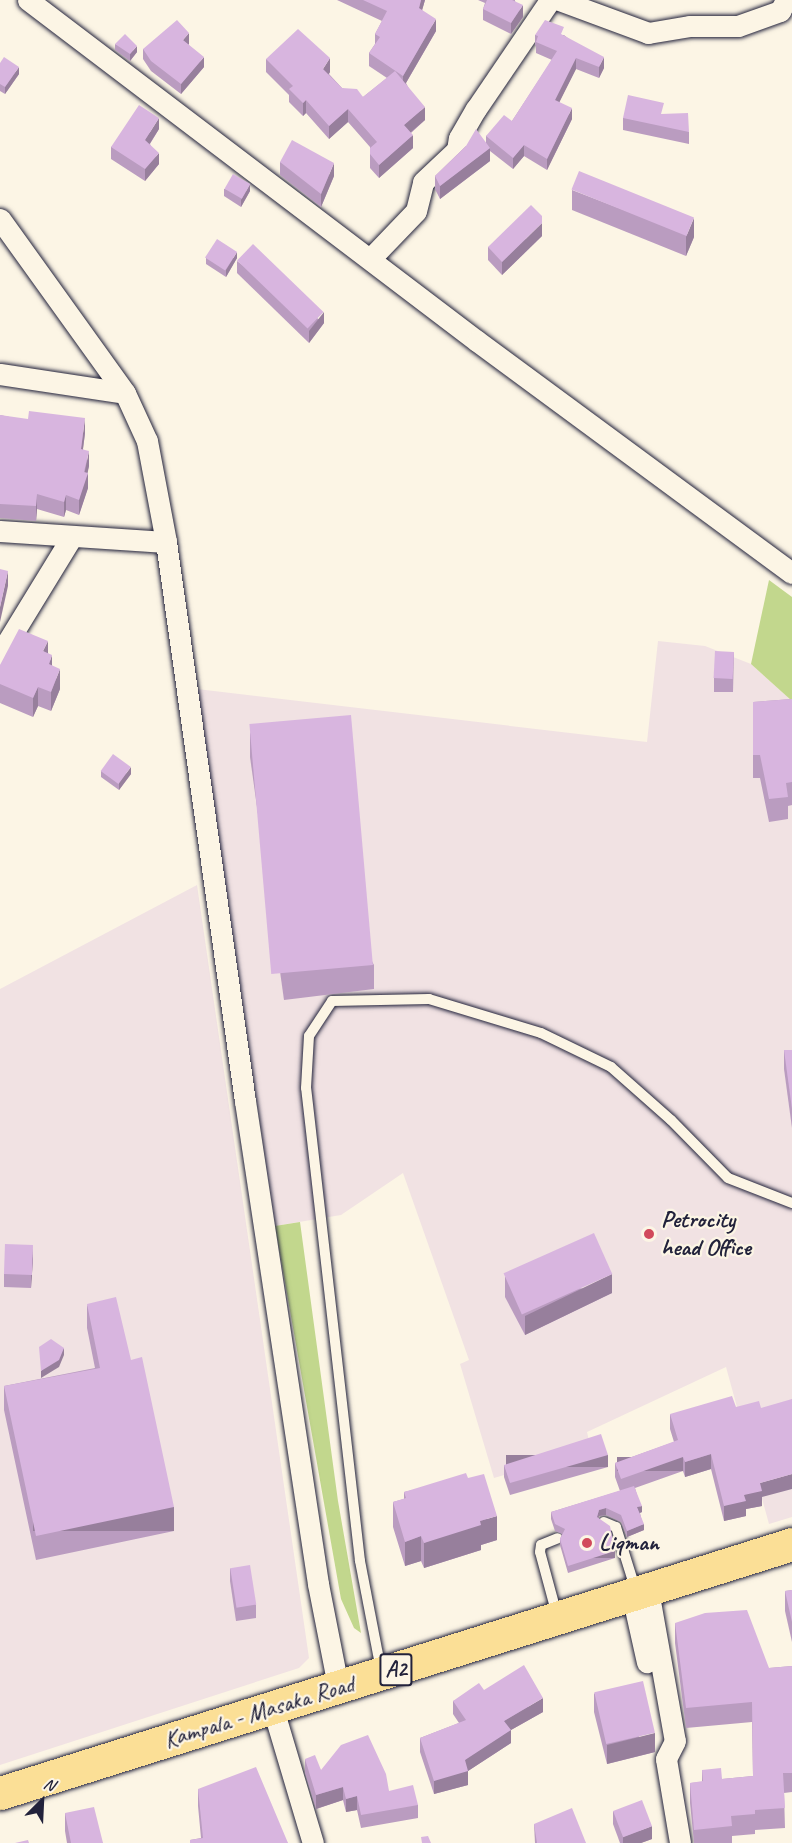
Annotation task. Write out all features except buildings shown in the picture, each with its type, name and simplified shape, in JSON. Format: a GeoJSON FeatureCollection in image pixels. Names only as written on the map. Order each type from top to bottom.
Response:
{"type":"FeatureCollection","features":[{"type":"Feature","properties":{"kind":"highway","name":"Kampala - Masaka Road"},"geometry":{"type":"LineString","coordinates":[[0,1793],[273,1709],[338,1686],[382,1675],[557,1617],[792,1544]]}},
{"type":"Feature","properties":{"kind":"street"},"geometry":{"type":"LineString","coordinates":[[28,0],[370,259],[792,573]]}},
{"type":"Feature","properties":{"kind":"street"},"geometry":{"type":"LineString","coordinates":[[370,259],[416,211],[423,182],[457,150],[459,138],[476,109],[550,0]]}},
{"type":"Feature","properties":{"kind":"street"},"geometry":{"type":"LineString","coordinates":[[560,0],[648,33],[690,26],[738,26],[780,11],[786,0]]}},
{"type":"Feature","properties":{"kind":"street"},"geometry":{"type":"LineString","coordinates":[[0,219],[125,393],[147,441],[166,542],[244,1101],[318,1584],[338,1686]]}},
{"type":"Feature","properties":{"kind":"street"},"geometry":{"type":"LineString","coordinates":[[0,374],[125,393]]}},
{"type":"Feature","properties":{"kind":"street"},"geometry":{"type":"LineString","coordinates":[[0,531],[71,538],[166,542]]}},
{"type":"Feature","properties":{"kind":"street"},"geometry":{"type":"LineString","coordinates":[[0,654],[71,538]]}},
{"type":"Feature","properties":{"kind":"street"},"geometry":{"type":"LineString","coordinates":[[639,1593],[663,1744],[657,1775],[669,1843]]}},
{"type":"Feature","properties":{"kind":"street"},"geometry":{"type":"LineString","coordinates":[[639,1593],[675,1741],[666,1759],[680,1843]]}},
{"type":"Feature","properties":{"kind":"street"},"geometry":{"type":"LineString","coordinates":[[273,1709],[313,1843]]}},
{"type":"Feature","properties":{"kind":"lane"},"geometry":{"type":"LineString","coordinates":[[382,1675],[360,1561],[306,1088],[309,1036],[332,1001],[429,999],[541,1033],[611,1068],[672,1120],[728,1178],[792,1203]]}},
{"type":"Feature","properties":{"kind":"lane"},"geometry":{"type":"LineString","coordinates":[[604,1522],[616,1527],[639,1593]]}},
{"type":"Feature","properties":{"kind":"lane"},"geometry":{"type":"LineString","coordinates":[[557,1617],[540,1552],[541,1545],[558,1538]]}},
{"type":"Feature","properties":{"kind":"shaded area"},"geometry":{"type":"Polygon","coordinates":[[[658,641],[705,646],[751,664],[792,701],[792,1517],[769,1524],[726,1367],[587,1432],[591,1449],[494,1478],[460,1364],[469,1360],[403,1173],[341,1215],[275,1226],[197,689],[647,742],[658,641]]]}},
{"type":"Feature","properties":{"kind":"shaded area"},"geometry":{"type":"Polygon","coordinates":[[[197,885],[309,1658],[299,1668],[0,1765],[0,989],[197,885]]]}},
{"type":"Feature","properties":{"kind":"green space"},"geometry":{"type":"Polygon","coordinates":[[[769,580],[792,597],[792,701],[751,664],[769,580]]]}},
{"type":"Feature","properties":{"kind":"green space"},"geometry":{"type":"Polygon","coordinates":[[[300,1222],[338,1501],[361,1633],[354,1628],[341,1599],[275,1226],[300,1222]]]}},
{"type":"Feature","properties":{"kind":"place","name":"Petrocity head Office"},"geometry":{"type":"Point","coordinates":[649,1234]}},
{"type":"Feature","properties":{"kind":"place","name":"Liqman"},"geometry":{"type":"Point","coordinates":[587,1543]}}]}
